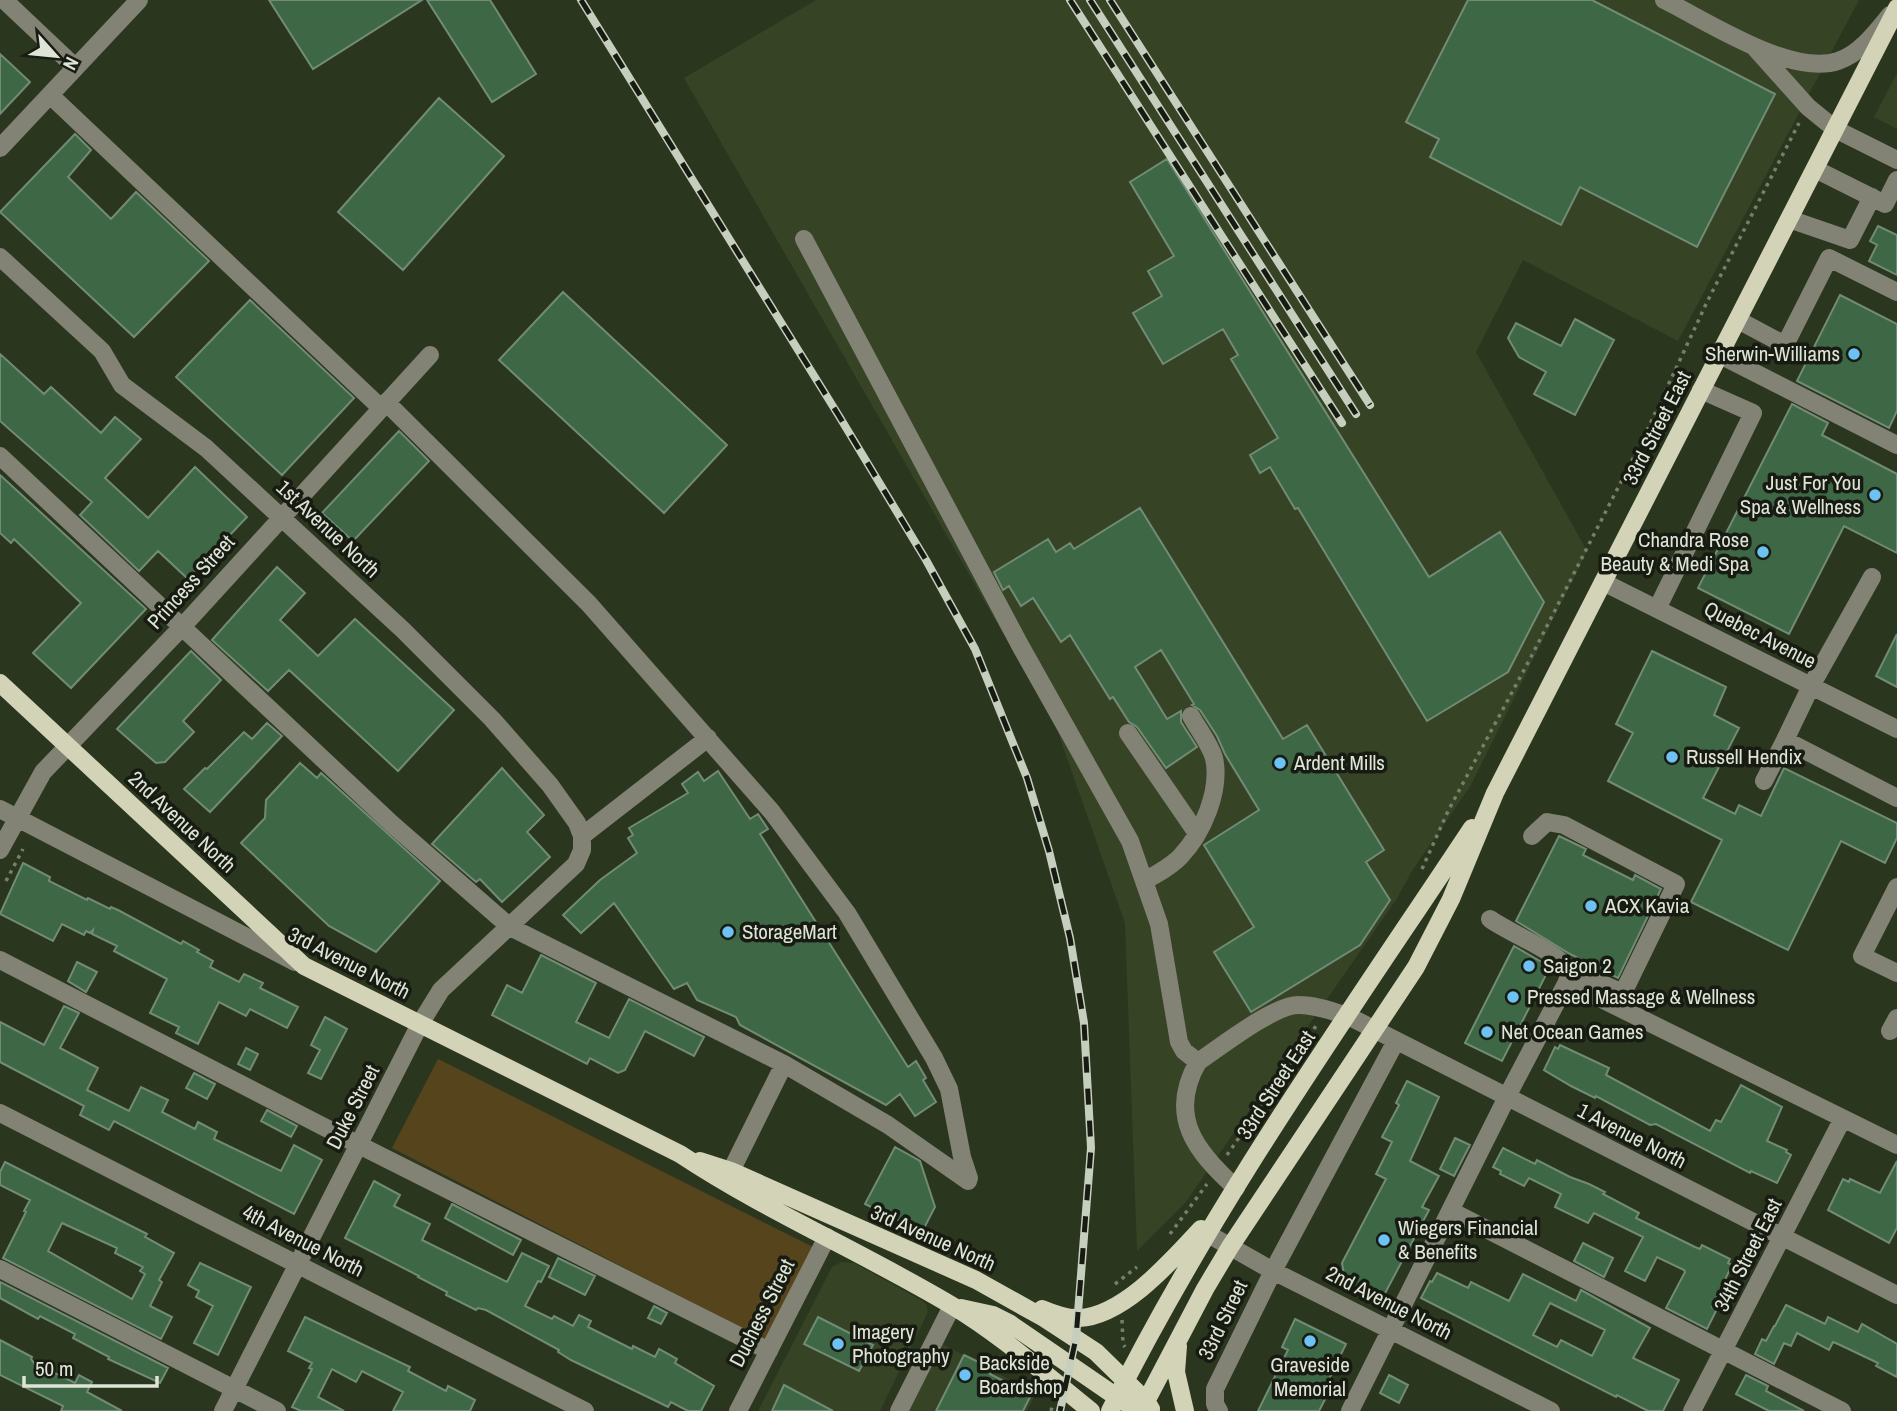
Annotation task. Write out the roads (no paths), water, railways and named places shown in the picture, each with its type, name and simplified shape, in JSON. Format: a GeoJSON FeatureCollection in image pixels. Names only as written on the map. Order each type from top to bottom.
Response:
{"type":"FeatureCollection","features":[{"type":"Feature","properties":{"kind":"main road","name":"33rd Street East"},"geometry":{"type":"LineString","coordinates":[[1146,1408],[1179,1336],[1230,1247],[1416,967],[1451,899],[1495,793],[1897,8]]}},
{"type":"Feature","properties":{"kind":"main road","name":"2nd Avenue North"},"geometry":{"type":"LineString","coordinates":[[0,674],[30,710]]}},
{"type":"Feature","properties":{"kind":"main road","name":"2nd Avenue North"},"geometry":{"type":"LineString","coordinates":[[0,684],[304,966]]}},
{"type":"Feature","properties":{"kind":"main road","name":"33rd Street East"},"geometry":{"type":"LineString","coordinates":[[1114,1404],[1182,1275],[1495,793]]}},
{"type":"Feature","properties":{"kind":"main road","name":"3rd Avenue North"},"geometry":{"type":"LineString","coordinates":[[304,966],[680,1154],[724,1184],[952,1306],[1091,1411]]}},
{"type":"Feature","properties":{"kind":"main road","name":"3rd Avenue North"},"geometry":{"type":"LineString","coordinates":[[680,1154],[731,1171],[976,1280],[1096,1352],[1127,1380],[1146,1408]]}},
{"type":"Feature","properties":{"kind":"main road"},"geometry":{"type":"LineString","coordinates":[[976,1280],[1053,1313],[1078,1318],[1100,1314],[1117,1306],[1153,1277],[1232,1195]]}},
{"type":"Feature","properties":{"kind":"main road"},"geometry":{"type":"LineString","coordinates":[[952,1306],[993,1315],[1009,1323],[1114,1404],[1142,1403],[1146,1408]]}},
{"type":"Feature","properties":{"kind":"main road"},"geometry":{"type":"LineString","coordinates":[[1179,1336],[1176,1372],[1185,1411]]}},
{"type":"Feature","properties":{"kind":"street"},"geometry":{"type":"LineString","coordinates":[[4,0],[75,67]]}},
{"type":"Feature","properties":{"kind":"street"},"geometry":{"type":"LineString","coordinates":[[0,148],[139,0]]}},
{"type":"Feature","properties":{"kind":"street"},"geometry":{"type":"LineString","coordinates":[[1664,0],[1756,49],[1821,66],[1841,61],[1864,44],[1897,8]]}},
{"type":"Feature","properties":{"kind":"street"},"geometry":{"type":"LineString","coordinates":[[1756,49],[1808,107],[1835,129],[1897,160]]}},
{"type":"Feature","properties":{"kind":"street"},"geometry":{"type":"LineString","coordinates":[[0,456],[392,824],[510,928],[784,1063],[888,1125],[968,1181],[970,1178],[962,1157],[949,1089],[934,1058],[847,913],[772,812],[589,604],[383,405],[50,94]]}},
{"type":"Feature","properties":{"kind":"street"},"geometry":{"type":"LineString","coordinates":[[1815,169],[1885,204],[1897,180]]}},
{"type":"Feature","properties":{"kind":"street"},"geometry":{"type":"LineString","coordinates":[[1789,219],[1850,240],[1872,197]]}},
{"type":"Feature","properties":{"kind":"street"},"geometry":{"type":"LineString","coordinates":[[804,239],[1021,648],[1130,841],[1159,924],[1181,1047],[1198,1062],[1184,1094],[1189,1131],[1232,1195]]}},
{"type":"Feature","properties":{"kind":"street","name":"1st Avenue North"},"geometry":{"type":"LineString","coordinates":[[0,257],[102,351],[122,385],[206,448],[403,630],[492,719],[550,785],[570,811],[582,836]]}},
{"type":"Feature","properties":{"kind":"street"},"geometry":{"type":"LineString","coordinates":[[1738,320],[1785,345],[1829,258],[1897,292]]}},
{"type":"Feature","properties":{"kind":"street","name":"Princess Street"},"geometry":{"type":"LineString","coordinates":[[0,850],[43,772],[182,627],[430,355]]}},
{"type":"Feature","properties":{"kind":"street"},"geometry":{"type":"LineString","coordinates":[[1720,355],[1897,445]]}},
{"type":"Feature","properties":{"kind":"street"},"geometry":{"type":"LineString","coordinates":[[1657,609],[1753,413],[1702,390]]}},
{"type":"Feature","properties":{"kind":"street"},"geometry":{"type":"LineString","coordinates":[[1764,781],[1811,686],[1872,577]]}},
{"type":"Feature","properties":{"kind":"street","name":"Quebec Avenue"},"geometry":{"type":"LineString","coordinates":[[1603,582],[1897,729]]}},
{"type":"Feature","properties":{"kind":"street"},"geometry":{"type":"LineString","coordinates":[[1144,881],[1180,857],[1215,794],[1217,778],[1213,754],[1191,716]]}},
{"type":"Feature","properties":{"kind":"street"},"geometry":{"type":"LineString","coordinates":[[1128,733],[1196,832]]}},
{"type":"Feature","properties":{"kind":"street"},"geometry":{"type":"LineString","coordinates":[[582,836],[708,738]]}},
{"type":"Feature","properties":{"kind":"street"},"geometry":{"type":"LineString","coordinates":[[1785,740],[1897,798]]}},
{"type":"Feature","properties":{"kind":"street","name":"3rd Avenue North"},"geometry":{"type":"LineString","coordinates":[[0,809],[304,966]]}},
{"type":"Feature","properties":{"kind":"street"},"geometry":{"type":"LineString","coordinates":[[1532,836],[1547,822],[1564,825],[1676,884],[1623,993],[1569,976]]}},
{"type":"Feature","properties":{"kind":"street","name":"Duke Street"},"geometry":{"type":"LineString","coordinates":[[223,1411],[420,1024],[441,990],[576,864],[582,850],[582,836]]}},
{"type":"Feature","properties":{"kind":"street"},"geometry":{"type":"LineString","coordinates":[[1897,887],[1863,957],[1897,973]]}},
{"type":"Feature","properties":{"kind":"street"},"geometry":{"type":"LineString","coordinates":[[1490,919],[1510,933],[1563,961],[1569,976],[1842,1120],[1897,1146]]}},
{"type":"Feature","properties":{"kind":"street"},"geometry":{"type":"LineString","coordinates":[[0,960],[359,1145],[769,1351]]}},
{"type":"Feature","properties":{"kind":"street"},"geometry":{"type":"LineString","coordinates":[[1350,1411],[1569,976]]}},
{"type":"Feature","properties":{"kind":"street","name":"1 Avenue North"},"geometry":{"type":"LineString","coordinates":[[1198,1062],[1264,1018],[1289,1007],[1297,1005],[1348,1016],[1897,1295]]}},
{"type":"Feature","properties":{"kind":"street"},"geometry":{"type":"LineString","coordinates":[[1273,1271],[1396,1041]]}},
{"type":"Feature","properties":{"kind":"street"},"geometry":{"type":"LineString","coordinates":[[731,1171],[784,1063]]}},
{"type":"Feature","properties":{"kind":"street","name":"4th Avenue North"},"geometry":{"type":"LineString","coordinates":[[0,1112],[584,1411]]}},
{"type":"Feature","properties":{"kind":"street","name":"34th Street East"},"geometry":{"type":"LineString","coordinates":[[1692,1411],[1842,1120]]}},
{"type":"Feature","properties":{"kind":"street"},"geometry":{"type":"LineString","coordinates":[[1451,1211],[1842,1411]]}},
{"type":"Feature","properties":{"kind":"street","name":"2nd Avenue North"},"geometry":{"type":"LineString","coordinates":[[1208,1234],[1273,1271],[1551,1411]]}},
{"type":"Feature","properties":{"kind":"street","name":"Duchess Street"},"geometry":{"type":"LineString","coordinates":[[738,1411],[827,1237]]}},
{"type":"Feature","properties":{"kind":"street"},"geometry":{"type":"LineString","coordinates":[[0,1269],[277,1411]]}},
{"type":"Feature","properties":{"kind":"street","name":"33rd Street"},"geometry":{"type":"LineString","coordinates":[[1219,1411],[1215,1404],[1215,1389],[1273,1271]]}},
{"type":"Feature","properties":{"kind":"street"},"geometry":{"type":"LineString","coordinates":[[899,1411],[952,1306]]}},
{"type":"Feature","properties":{"kind":"railway"},"geometry":{"type":"LineString","coordinates":[[581,0],[926,560],[975,649],[1027,778],[1049,851],[1070,938],[1084,1023],[1091,1148],[1076,1338],[1060,1411]]}},
{"type":"Feature","properties":{"kind":"railway"},"geometry":{"type":"LineString","coordinates":[[1070,0],[1342,423]]}},
{"type":"Feature","properties":{"kind":"railway"},"geometry":{"type":"LineString","coordinates":[[1090,0],[1356,414]]}},
{"type":"Feature","properties":{"kind":"railway"},"geometry":{"type":"LineString","coordinates":[[1110,0],[1370,405]]}},
{"type":"Feature","properties":{"kind":"place","name":"Sherwin-Williams"},"geometry":{"type":"Point","coordinates":[1854,354]}},
{"type":"Feature","properties":{"kind":"place","name":"Just For You Spa & Wellness"},"geometry":{"type":"Point","coordinates":[1875,495]}},
{"type":"Feature","properties":{"kind":"place","name":"Chandra Rose Beauty & Medi Spa"},"geometry":{"type":"Point","coordinates":[1763,552]}},
{"type":"Feature","properties":{"kind":"place","name":"Russell Hendix"},"geometry":{"type":"Point","coordinates":[1672,757]}},
{"type":"Feature","properties":{"kind":"place","name":"Ardent Mills"},"geometry":{"type":"Point","coordinates":[1280,763]}},
{"type":"Feature","properties":{"kind":"place","name":"ACX Kavia"},"geometry":{"type":"Point","coordinates":[1591,906]}},
{"type":"Feature","properties":{"kind":"place","name":"StorageMart"},"geometry":{"type":"Point","coordinates":[728,932]}},
{"type":"Feature","properties":{"kind":"place","name":"Saigon 2"},"geometry":{"type":"Point","coordinates":[1529,966]}},
{"type":"Feature","properties":{"kind":"place","name":"Pressed Massage & Wellness"},"geometry":{"type":"Point","coordinates":[1513,997]}},
{"type":"Feature","properties":{"kind":"place","name":"Net Ocean Games"},"geometry":{"type":"Point","coordinates":[1487,1032]}},
{"type":"Feature","properties":{"kind":"place","name":"Wiegers Financial & Benefits"},"geometry":{"type":"Point","coordinates":[1384,1240]}},
{"type":"Feature","properties":{"kind":"place","name":"Graveside Memorial"},"geometry":{"type":"Point","coordinates":[1310,1341]}},
{"type":"Feature","properties":{"kind":"place","name":"Imagery Photography"},"geometry":{"type":"Point","coordinates":[838,1344]}},
{"type":"Feature","properties":{"kind":"place","name":"Backside Boardshop"},"geometry":{"type":"Point","coordinates":[965,1375]}}]}
